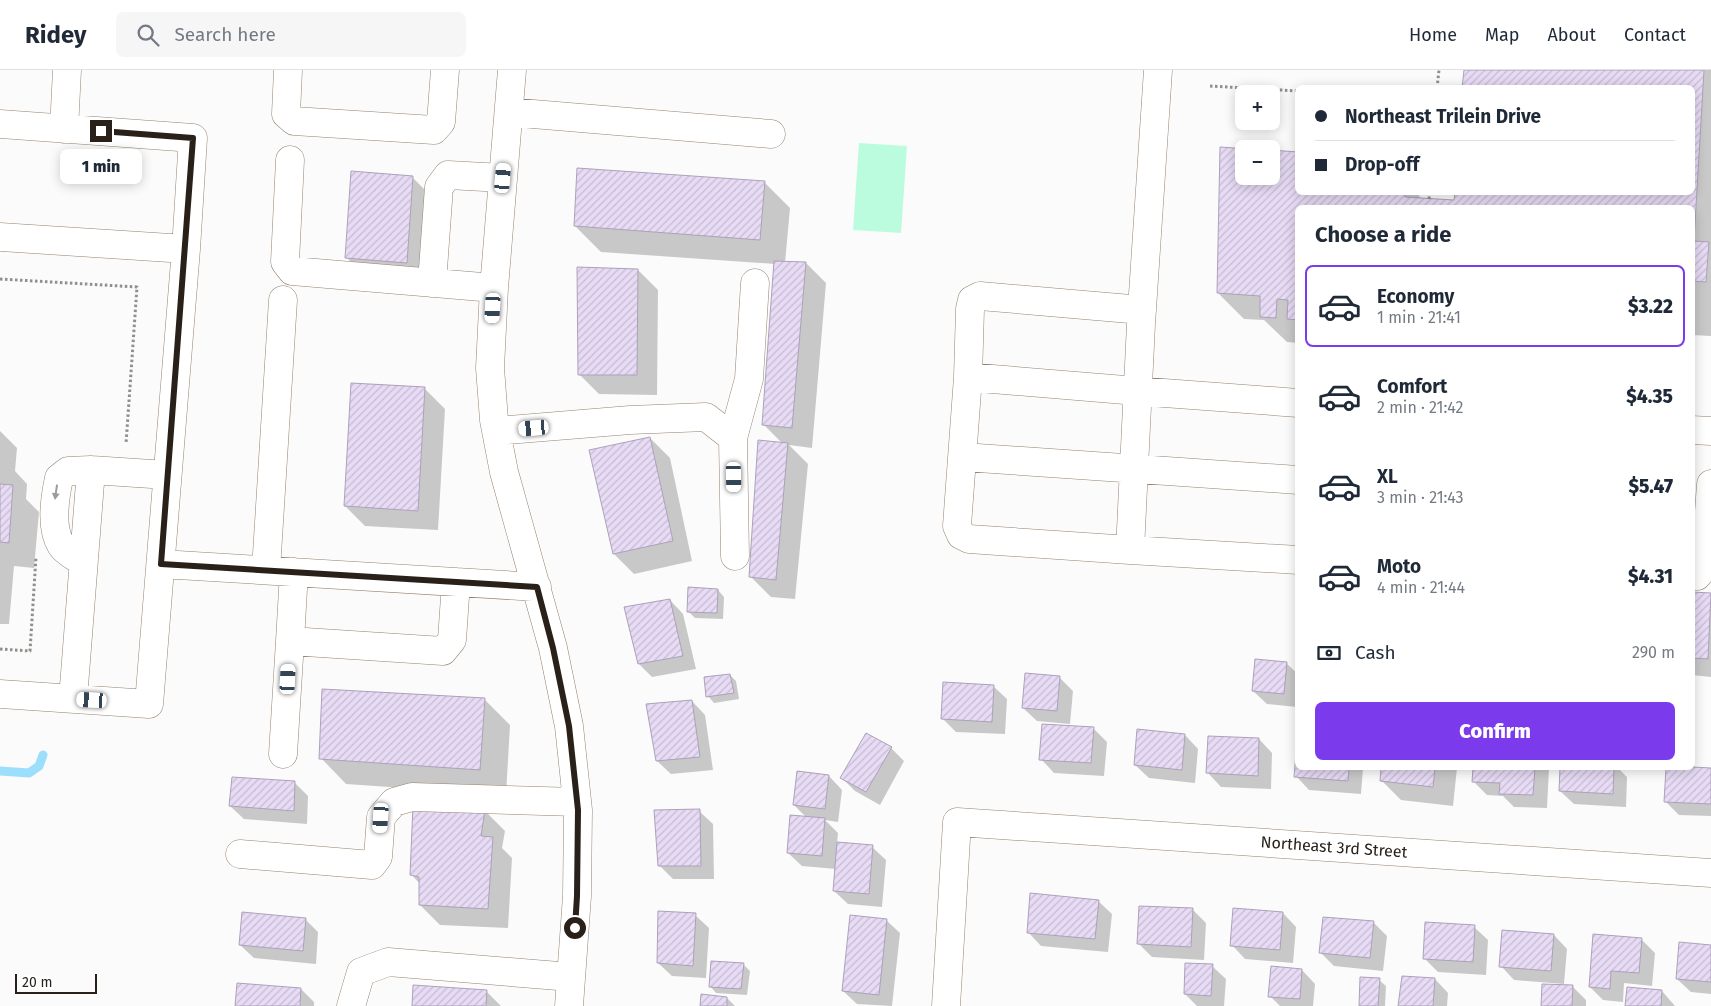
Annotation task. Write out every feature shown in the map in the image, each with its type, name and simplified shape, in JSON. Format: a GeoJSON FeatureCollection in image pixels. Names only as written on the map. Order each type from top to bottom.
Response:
{"type":"FeatureCollection","features":[{"type":"Feature","properties":{"kind":"street"},"geometry":{"type":"LineString","coordinates":[[64,129],[67,70]]}},
{"type":"Feature","properties":{"kind":"street"},"geometry":{"type":"LineString","coordinates":[[288,70],[286,114],[294,121],[434,130],[442,122],[445,70]]}},
{"type":"Feature","properties":{"kind":"street"},"geometry":{"type":"LineString","coordinates":[[512,70],[494,288],[490,368],[496,431],[504,472],[553,648],[569,726],[577,802],[577,896],[568,1006]]}},
{"type":"Feature","properties":{"kind":"street"},"geometry":{"type":"LineString","coordinates":[[1130,550],[1142,310],[1158,70]]}},
{"type":"Feature","properties":{"kind":"street"},"geometry":{"type":"LineString","coordinates":[[509,112],[771,134]]}},
{"type":"Feature","properties":{"kind":"street"},"geometry":{"type":"LineString","coordinates":[[0,124],[193,138],[186,250],[149,704],[0,694]]}},
{"type":"Feature","properties":{"kind":"street"},"geometry":{"type":"LineString","coordinates":[[290,160],[285,262],[292,271],[494,288]]}},
{"type":"Feature","properties":{"kind":"street"},"geometry":{"type":"LineString","coordinates":[[432,283],[439,187],[448,175],[503,178]]}},
{"type":"Feature","properties":{"kind":"street"},"geometry":{"type":"LineString","coordinates":[[0,236],[186,250]]}},
{"type":"Feature","properties":{"kind":"street"},"geometry":{"type":"LineString","coordinates":[[735,556],[733,438],[750,379],[756,283]]}},
{"type":"Feature","properties":{"kind":"street"},"geometry":{"type":"LineString","coordinates":[[1142,310],[980,296],[972,300],[957,526],[961,535],[969,539],[1295,560]]}},
{"type":"Feature","properties":{"kind":"street"},"geometry":{"type":"LineString","coordinates":[[266,570],[283,300]]}},
{"type":"Feature","properties":{"kind":"street"},"geometry":{"type":"LineString","coordinates":[[968,377],[1295,403]]}},
{"type":"Feature","properties":{"kind":"street"},"geometry":{"type":"LineString","coordinates":[[496,431],[630,420],[706,417],[733,438]]}},
{"type":"Feature","properties":{"kind":"street"},"geometry":{"type":"LineString","coordinates":[[1695,430],[1711,431]]}},
{"type":"Feature","properties":{"kind":"street"},"geometry":{"type":"LineString","coordinates":[[963,457],[1295,480]]}},
{"type":"Feature","properties":{"kind":"street"},"geometry":{"type":"LineString","coordinates":[[72,699],[91,470],[167,475]]}},
{"type":"Feature","properties":{"kind":"street"},"geometry":{"type":"LineString","coordinates":[[1695,576],[1704,568],[1704,501]]}},
{"type":"Feature","properties":{"kind":"street"},"geometry":{"type":"LineString","coordinates":[[161,564],[537,587]]}},
{"type":"Feature","properties":{"kind":"street"},"geometry":{"type":"LineString","coordinates":[[283,754],[294,572]]}},
{"type":"Feature","properties":{"kind":"street"},"geometry":{"type":"LineString","coordinates":[[290,641],[443,651],[452,640],[456,582]]}},
{"type":"Feature","properties":{"kind":"street"},"geometry":{"type":"LineString","coordinates":[[240,854],[372,865],[378,857],[381,818],[394,802],[412,796],[577,802]]}},
{"type":"Feature","properties":{"kind":"street","name":"Northeast 3rd Street"},"geometry":{"type":"LineString","coordinates":[[946,1006],[957,822],[1711,873]]}},
{"type":"Feature","properties":{"kind":"street"},"geometry":{"type":"LineString","coordinates":[[351,1006],[361,972],[388,962],[571,977]]}},
{"type":"Feature","properties":{"kind":"path"},"geometry":{"type":"LineString","coordinates":[[1438,85],[1439,70]]}},
{"type":"Feature","properties":{"kind":"path"},"geometry":{"type":"LineString","coordinates":[[1210,86],[1295,91]]}},
{"type":"Feature","properties":{"kind":"path"},"geometry":{"type":"LineString","coordinates":[[1429,199],[1430,195]]}},
{"type":"Feature","properties":{"kind":"path"},"geometry":{"type":"LineString","coordinates":[[0,279],[137,287],[126,453]]}},
{"type":"Feature","properties":{"kind":"path"},"geometry":{"type":"LineString","coordinates":[[0,650],[30,652],[36,548]]}},
{"type":"Feature","properties":{"kind":"green space"},"geometry":{"type":"Polygon","coordinates":[[[859,143],[907,146],[901,233],[853,230],[859,143]]]}},
{"type":"Feature","properties":{"kind":"building"},"geometry":{"type":"Polygon","coordinates":[[[1464,70],[1704,70],[1695,224],[1695,205],[1295,205],[1295,320],[1287,319],[1288,300],[1277,299],[1276,318],[1260,317],[1260,296],[1217,293],[1220,147],[1235,148],[1235,185],[1280,185],[1280,151],[1295,152],[1295,195],[1405,195],[1405,197],[1454,200],[1455,195],[1695,195],[1695,85],[1462,85],[1464,70]]]}},
{"type":"Feature","properties":{"kind":"building"},"geometry":{"type":"Polygon","coordinates":[[[577,168],[765,181],[760,240],[574,226],[577,168]]]}},
{"type":"Feature","properties":{"kind":"building"},"geometry":{"type":"Polygon","coordinates":[[[351,171],[413,176],[407,263],[345,258],[351,171]]]}},
{"type":"Feature","properties":{"kind":"building"},"geometry":{"type":"Polygon","coordinates":[[[1695,241],[1709,242],[1706,282],[1695,281],[1695,241]]]}},
{"type":"Feature","properties":{"kind":"building"},"geometry":{"type":"Polygon","coordinates":[[[774,261],[806,262],[792,428],[762,425],[774,261]]]}},
{"type":"Feature","properties":{"kind":"building"},"geometry":{"type":"Polygon","coordinates":[[[577,267],[638,269],[637,375],[578,375],[577,267]]]}},
{"type":"Feature","properties":{"kind":"building"},"geometry":{"type":"Polygon","coordinates":[[[351,383],[425,387],[418,511],[344,506],[351,383]]]}},
{"type":"Feature","properties":{"kind":"building"},"geometry":{"type":"Polygon","coordinates":[[[650,437],[673,541],[613,554],[589,450],[650,437]]]}},
{"type":"Feature","properties":{"kind":"building"},"geometry":{"type":"Polygon","coordinates":[[[758,440],[788,443],[776,580],[749,577],[758,440]]]}},
{"type":"Feature","properties":{"kind":"building"},"geometry":{"type":"Polygon","coordinates":[[[0,484],[13,485],[9,543],[0,542],[0,484]]]}},
{"type":"Feature","properties":{"kind":"building"},"geometry":{"type":"Polygon","coordinates":[[[688,587],[718,589],[717,613],[687,612],[688,587]]]}},
{"type":"Feature","properties":{"kind":"building"},"geometry":{"type":"Polygon","coordinates":[[[1695,592],[1711,593],[1708,659],[1695,658],[1695,592]]]}},
{"type":"Feature","properties":{"kind":"building"},"geometry":{"type":"Polygon","coordinates":[[[670,599],[683,656],[638,664],[624,607],[670,599]]]}},
{"type":"Feature","properties":{"kind":"building"},"geometry":{"type":"Polygon","coordinates":[[[1255,659],[1287,662],[1284,694],[1252,691],[1255,659]]]}},
{"type":"Feature","properties":{"kind":"building"},"geometry":{"type":"Polygon","coordinates":[[[1025,673],[1060,676],[1057,711],[1022,708],[1025,673]]]}},
{"type":"Feature","properties":{"kind":"building"},"geometry":{"type":"Polygon","coordinates":[[[730,674],[734,693],[706,697],[704,677],[730,674]]]}},
{"type":"Feature","properties":{"kind":"building"},"geometry":{"type":"Polygon","coordinates":[[[943,682],[994,685],[992,722],[941,719],[943,682]]]}},
{"type":"Feature","properties":{"kind":"building"},"geometry":{"type":"Polygon","coordinates":[[[322,689],[485,698],[480,770],[319,759],[322,689]]]}},
{"type":"Feature","properties":{"kind":"building"},"geometry":{"type":"Polygon","coordinates":[[[692,700],[700,757],[656,761],[646,704],[692,700]]]}},
{"type":"Feature","properties":{"kind":"building"},"geometry":{"type":"Polygon","coordinates":[[[1042,724],[1094,727],[1091,763],[1039,760],[1042,724]]]}},
{"type":"Feature","properties":{"kind":"building"},"geometry":{"type":"Polygon","coordinates":[[[1137,729],[1185,734],[1182,770],[1134,765],[1137,729]]]}},
{"type":"Feature","properties":{"kind":"building"},"geometry":{"type":"Polygon","coordinates":[[[866,733],[892,747],[866,792],[840,778],[866,733]]]}},
{"type":"Feature","properties":{"kind":"building"},"geometry":{"type":"Polygon","coordinates":[[[1208,736],[1259,738],[1258,776],[1206,773],[1208,736]]]}},
{"type":"Feature","properties":{"kind":"building"},"geometry":{"type":"Polygon","coordinates":[[[1295,765],[1295,770],[1349,770],[1348,781],[1294,777],[1295,765]]]}},
{"type":"Feature","properties":{"kind":"building"},"geometry":{"type":"Polygon","coordinates":[[[1695,767],[1711,768],[1711,804],[1664,802],[1666,770],[1695,770],[1695,767]]]}},
{"type":"Feature","properties":{"kind":"building"},"geometry":{"type":"Polygon","coordinates":[[[1381,770],[1435,770],[1433,787],[1380,781],[1381,770]]]}},
{"type":"Feature","properties":{"kind":"building"},"geometry":{"type":"Polygon","coordinates":[[[1473,770],[1535,770],[1533,795],[1499,794],[1500,783],[1472,782],[1473,770]]]}},
{"type":"Feature","properties":{"kind":"building"},"geometry":{"type":"Polygon","coordinates":[[[1560,770],[1614,770],[1613,794],[1559,791],[1560,770]]]}},
{"type":"Feature","properties":{"kind":"building"},"geometry":{"type":"Polygon","coordinates":[[[797,771],[829,775],[825,809],[793,805],[797,771]]]}},
{"type":"Feature","properties":{"kind":"building"},"geometry":{"type":"Polygon","coordinates":[[[232,777],[295,781],[294,811],[229,806],[232,777]]]}},
{"type":"Feature","properties":{"kind":"building"},"geometry":{"type":"Polygon","coordinates":[[[413,805],[485,810],[481,836],[493,837],[488,909],[419,905],[419,877],[410,875],[413,805]]]}},
{"type":"Feature","properties":{"kind":"building"},"geometry":{"type":"Polygon","coordinates":[[[700,809],[701,866],[658,866],[654,810],[700,809]]]}},
{"type":"Feature","properties":{"kind":"building"},"geometry":{"type":"Polygon","coordinates":[[[790,815],[825,818],[822,856],[787,853],[790,815]]]}},
{"type":"Feature","properties":{"kind":"building"},"geometry":{"type":"Polygon","coordinates":[[[837,842],[873,845],[869,894],[833,891],[837,842]]]}},
{"type":"Feature","properties":{"kind":"building"},"geometry":{"type":"Polygon","coordinates":[[[1030,893],[1099,900],[1095,939],[1027,933],[1030,893]]]}},
{"type":"Feature","properties":{"kind":"building"},"geometry":{"type":"Polygon","coordinates":[[[1139,906],[1193,908],[1191,947],[1137,944],[1139,906]]]}},
{"type":"Feature","properties":{"kind":"building"},"geometry":{"type":"Polygon","coordinates":[[[1233,908],[1283,912],[1280,950],[1230,946],[1233,908]]]}},
{"type":"Feature","properties":{"kind":"building"},"geometry":{"type":"Polygon","coordinates":[[[658,911],[696,913],[693,966],[657,963],[658,911]]]}},
{"type":"Feature","properties":{"kind":"building"},"geometry":{"type":"Polygon","coordinates":[[[242,912],[306,918],[303,951],[239,945],[242,912]]]}},
{"type":"Feature","properties":{"kind":"building"},"geometry":{"type":"Polygon","coordinates":[[[850,915],[887,919],[879,995],[842,991],[850,915]]]}},
{"type":"Feature","properties":{"kind":"building"},"geometry":{"type":"Polygon","coordinates":[[[1323,917],[1374,921],[1370,958],[1319,953],[1323,917]]]}},
{"type":"Feature","properties":{"kind":"building"},"geometry":{"type":"Polygon","coordinates":[[[1425,922],[1475,925],[1473,962],[1423,959],[1425,922]]]}},
{"type":"Feature","properties":{"kind":"building"},"geometry":{"type":"Polygon","coordinates":[[[1502,930],[1554,934],[1551,971],[1499,967],[1502,930]]]}},
{"type":"Feature","properties":{"kind":"building"},"geometry":{"type":"Polygon","coordinates":[[[1593,934],[1642,938],[1639,973],[1611,971],[1610,989],[1589,987],[1593,934]]]}},
{"type":"Feature","properties":{"kind":"building"},"geometry":{"type":"Polygon","coordinates":[[[1679,942],[1711,945],[1711,982],[1676,979],[1679,942]]]}},
{"type":"Feature","properties":{"kind":"building"},"geometry":{"type":"Polygon","coordinates":[[[711,961],[744,963],[741,989],[709,987],[711,961]]]}},
{"type":"Feature","properties":{"kind":"building"},"geometry":{"type":"Polygon","coordinates":[[[1185,963],[1213,964],[1211,996],[1184,994],[1185,963]]]}},
{"type":"Feature","properties":{"kind":"building"},"geometry":{"type":"Polygon","coordinates":[[[1271,966],[1302,969],[1300,999],[1268,997],[1271,966]]]}},
{"type":"Feature","properties":{"kind":"building"},"geometry":{"type":"Polygon","coordinates":[[[1402,976],[1435,978],[1433,1006],[1398,1006],[1402,976]]]}},
{"type":"Feature","properties":{"kind":"building"},"geometry":{"type":"Polygon","coordinates":[[[1360,977],[1380,978],[1378,1006],[1359,1006],[1360,977]]]}},
{"type":"Feature","properties":{"kind":"building"},"geometry":{"type":"Polygon","coordinates":[[[237,983],[301,988],[300,1006],[235,1006],[237,983]]]}},
{"type":"Feature","properties":{"kind":"building"},"geometry":{"type":"Polygon","coordinates":[[[1542,984],[1573,985],[1572,1006],[1541,1006],[1542,984]]]}},
{"type":"Feature","properties":{"kind":"building"},"geometry":{"type":"Polygon","coordinates":[[[413,985],[487,990],[486,1006],[412,1006],[413,985]]]}},
{"type":"Feature","properties":{"kind":"building"},"geometry":{"type":"Polygon","coordinates":[[[1627,987],[1662,990],[1661,1006],[1625,1006],[1627,987]]]}},
{"type":"Feature","properties":{"kind":"building"},"geometry":{"type":"Polygon","coordinates":[[[701,994],[727,997],[727,1006],[700,1006],[701,994]]]}},
{"type":"Feature","properties":{"kind":"waterway"},"geometry":{"type":"LineString","coordinates":[[0,771],[29,773],[39,766],[43,755]]}},
{"type":"Feature","properties":{"kind":"route"},"geometry":{"type":"LineString","coordinates":[[101,131],[193,138],[161,564],[537,587],[553,648],[569,726],[578,810],[575,928]]}}]}
